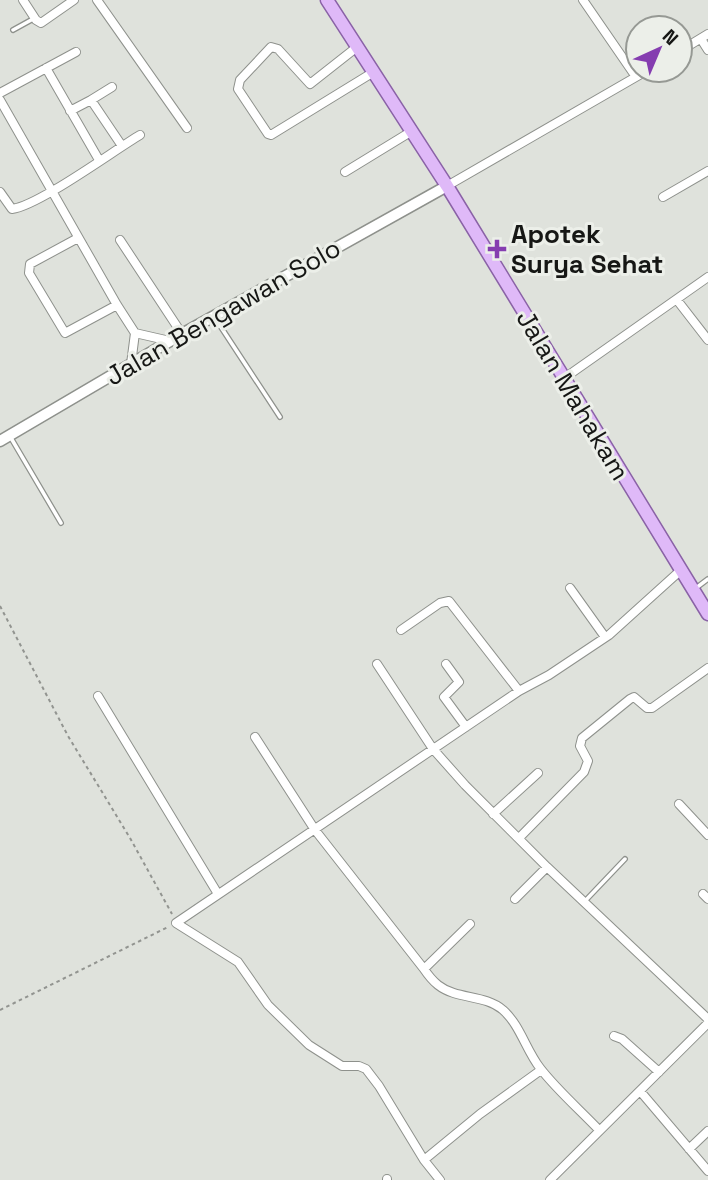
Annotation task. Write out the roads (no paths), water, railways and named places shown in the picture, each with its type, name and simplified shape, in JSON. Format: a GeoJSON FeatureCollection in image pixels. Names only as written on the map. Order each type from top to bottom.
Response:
{"type":"FeatureCollection","features":[{"type":"Feature","properties":{"kind":"main road","name":"Jalan Mahakam"},"geometry":{"type":"LineString","coordinates":[[327,0],[447,186],[708,614]]}},
{"type":"Feature","properties":{"kind":"main road","name":"Jalan Bengawan Solo"},"geometry":{"type":"LineString","coordinates":[[5,438],[131,363],[447,186]]}},
{"type":"Feature","properties":{"kind":"street"},"geometry":{"type":"LineString","coordinates":[[23,0],[41,23],[74,0]]}},
{"type":"Feature","properties":{"kind":"street"},"geometry":{"type":"LineString","coordinates":[[97,0],[187,128]]}},
{"type":"Feature","properties":{"kind":"street"},"geometry":{"type":"LineString","coordinates":[[583,0],[624,59]]}},
{"type":"Feature","properties":{"kind":"street"},"geometry":{"type":"LineString","coordinates":[[704,37],[708,50]]}},
{"type":"Feature","properties":{"kind":"street"},"geometry":{"type":"LineString","coordinates":[[357,47],[310,84],[278,49],[271,47],[240,80],[238,89],[271,135],[372,73]]}},
{"type":"Feature","properties":{"kind":"street"},"geometry":{"type":"LineString","coordinates":[[0,93],[76,52]]}},
{"type":"Feature","properties":{"kind":"street"},"geometry":{"type":"LineString","coordinates":[[46,68],[99,160]]}},
{"type":"Feature","properties":{"kind":"street"},"geometry":{"type":"LineString","coordinates":[[447,186],[624,83]]}},
{"type":"Feature","properties":{"kind":"street"},"geometry":{"type":"LineString","coordinates":[[70,111],[112,87]]}},
{"type":"Feature","properties":{"kind":"street"},"geometry":{"type":"LineString","coordinates":[[0,100],[135,332],[131,363]]}},
{"type":"Feature","properties":{"kind":"street"},"geometry":{"type":"LineString","coordinates":[[91,100],[122,146]]}},
{"type":"Feature","properties":{"kind":"street"},"geometry":{"type":"LineString","coordinates":[[345,172],[412,131]]}},
{"type":"Feature","properties":{"kind":"street"},"geometry":{"type":"LineString","coordinates":[[1,195],[12,209],[19,208],[140,135]]}},
{"type":"Feature","properties":{"kind":"street"},"geometry":{"type":"LineString","coordinates":[[663,197],[708,171]]}},
{"type":"Feature","properties":{"kind":"street"},"geometry":{"type":"LineString","coordinates":[[78,238],[30,264],[29,272],[35,284],[65,333],[117,305]]}},
{"type":"Feature","properties":{"kind":"street"},"geometry":{"type":"LineString","coordinates":[[120,240],[182,334]]}},
{"type":"Feature","properties":{"kind":"street"},"geometry":{"type":"LineString","coordinates":[[563,379],[708,277]]}},
{"type":"Feature","properties":{"kind":"street"},"geometry":{"type":"LineString","coordinates":[[677,300],[708,340]]}},
{"type":"Feature","properties":{"kind":"street"},"geometry":{"type":"LineString","coordinates":[[135,332],[170,341]]}},
{"type":"Feature","properties":{"kind":"street"},"geometry":{"type":"LineString","coordinates":[[440,1180],[424,1160],[379,1086],[362,1067],[342,1066],[309,1045],[268,1005],[238,962],[180,920],[519,691],[549,675],[605,638],[681,570]]}},
{"type":"Feature","properties":{"kind":"street"},"geometry":{"type":"LineString","coordinates":[[570,588],[605,638]]}},
{"type":"Feature","properties":{"kind":"street"},"geometry":{"type":"LineString","coordinates":[[401,630],[440,603],[449,601],[519,691]]}},
{"type":"Feature","properties":{"kind":"street"},"geometry":{"type":"LineString","coordinates":[[446,663],[459,682],[444,697],[466,727]]}},
{"type":"Feature","properties":{"kind":"street"},"geometry":{"type":"LineString","coordinates":[[377,664],[433,749],[493,814],[707,1026],[550,1180]]}},
{"type":"Feature","properties":{"kind":"street"},"geometry":{"type":"LineString","coordinates":[[519,838],[584,772],[588,761],[580,746],[582,738],[630,699],[634,697],[647,708],[652,708],[708,668]]}},
{"type":"Feature","properties":{"kind":"street"},"geometry":{"type":"LineString","coordinates":[[98,695],[218,894]]}},
{"type":"Feature","properties":{"kind":"street"},"geometry":{"type":"LineString","coordinates":[[255,737],[315,830],[424,970],[438,985],[454,993],[494,1003],[505,1011],[514,1023],[538,1072],[599,1130]]}},
{"type":"Feature","properties":{"kind":"street"},"geometry":{"type":"LineString","coordinates":[[493,814],[538,774]]}},
{"type":"Feature","properties":{"kind":"street"},"geometry":{"type":"LineString","coordinates":[[679,804],[708,835]]}},
{"type":"Feature","properties":{"kind":"street"},"geometry":{"type":"LineString","coordinates":[[515,899],[547,867]]}},
{"type":"Feature","properties":{"kind":"street"},"geometry":{"type":"LineString","coordinates":[[424,970],[470,924]]}},
{"type":"Feature","properties":{"kind":"street"},"geometry":{"type":"LineString","coordinates":[[614,1036],[622,1039],[659,1072]]}},
{"type":"Feature","properties":{"kind":"street"},"geometry":{"type":"LineString","coordinates":[[424,1160],[480,1114],[538,1072]]}},
{"type":"Feature","properties":{"kind":"street"},"geometry":{"type":"LineString","coordinates":[[640,1091],[708,1171]]}},
{"type":"Feature","properties":{"kind":"street"},"geometry":{"type":"LineString","coordinates":[[689,1149],[708,1131]]}},
{"type":"Feature","properties":{"kind":"lane"},"geometry":{"type":"LineString","coordinates":[[13,30],[35,18]]}},
{"type":"Feature","properties":{"kind":"lane"},"geometry":{"type":"LineString","coordinates":[[214,316],[280,417]]}},
{"type":"Feature","properties":{"kind":"lane"},"geometry":{"type":"LineString","coordinates":[[5,438],[61,523]]}},
{"type":"Feature","properties":{"kind":"lane"},"geometry":{"type":"LineString","coordinates":[[693,590],[708,579]]}},
{"type":"Feature","properties":{"kind":"lane"},"geometry":{"type":"LineString","coordinates":[[584,902],[625,859]]}},
{"type":"Feature","properties":{"kind":"place","name":"Apotek Surya Sehat"},"geometry":{"type":"Point","coordinates":[497,249]}}]}
